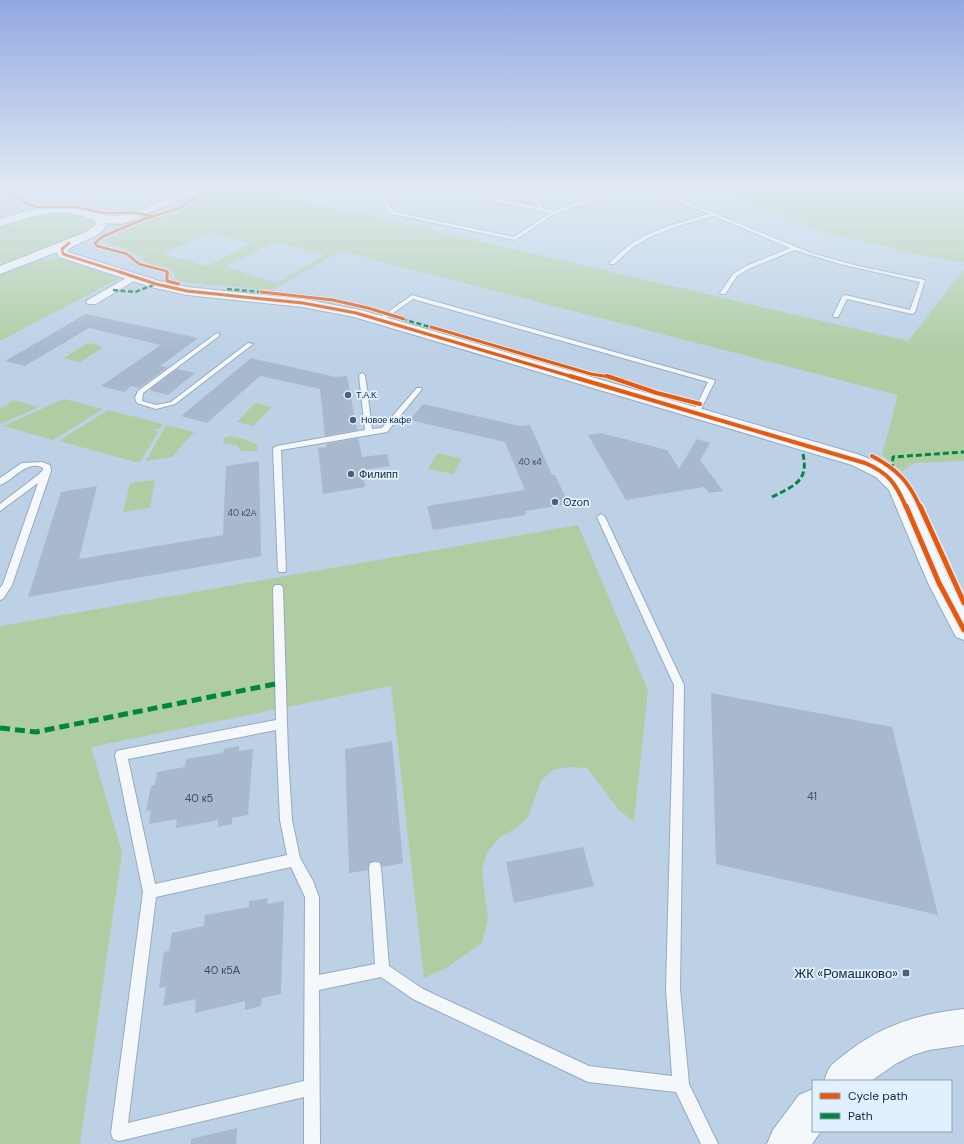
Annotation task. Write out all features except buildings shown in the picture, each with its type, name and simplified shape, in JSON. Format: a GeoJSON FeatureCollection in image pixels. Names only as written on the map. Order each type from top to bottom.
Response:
{"type":"FeatureCollection","features":[{"type":"Feature","properties":{"kind":"street"},"geometry":{"type":"LineString","coordinates":[[0,270],[24,260],[49,257],[69,250],[76,244]]}},
{"type":"Feature","properties":{"kind":"street"},"geometry":{"type":"LineString","coordinates":[[69,250],[133,277],[165,287],[187,291],[326,306],[380,320],[851,458],[880,470],[892,478],[898,488],[939,583],[964,630]]}},
{"type":"Feature","properties":{"kind":"street"},"geometry":{"type":"LineString","coordinates":[[92,302],[133,277]]}},
{"type":"Feature","properties":{"kind":"street"},"geometry":{"type":"LineString","coordinates":[[844,1080],[859,1066],[884,1048],[919,1034],[946,1028],[964,1027]]}},
{"type":"Feature","properties":{"kind":"street"},"geometry":{"type":"LineString","coordinates":[[787,1144],[812,1110]]}},
{"type":"Feature","properties":{"kind":"lane"},"geometry":{"type":"LineString","coordinates":[[612,263],[635,244]]}},
{"type":"Feature","properties":{"kind":"lane"},"geometry":{"type":"LineString","coordinates":[[787,244],[842,262],[923,281],[912,312],[844,297],[836,316]]}},
{"type":"Feature","properties":{"kind":"lane"},"geometry":{"type":"LineString","coordinates":[[723,293],[735,275],[748,267],[795,248]]}},
{"type":"Feature","properties":{"kind":"lane"},"geometry":{"type":"LineString","coordinates":[[380,320],[412,297],[712,381],[696,413]]}},
{"type":"Feature","properties":{"kind":"lane"},"geometry":{"type":"LineString","coordinates":[[217,335],[140,392],[138,396],[139,402],[156,407],[174,403],[250,344]]}},
{"type":"Feature","properties":{"kind":"lane"},"geometry":{"type":"LineString","coordinates":[[362,375],[369,432]]}},
{"type":"Feature","properties":{"kind":"lane"},"geometry":{"type":"LineString","coordinates":[[282,570],[277,448],[384,430],[419,389]]}},
{"type":"Feature","properties":{"kind":"lane"},"geometry":{"type":"LineString","coordinates":[[0,482],[20,468],[31,464],[45,465],[47,467],[7,585],[0,596]]}},
{"type":"Feature","properties":{"kind":"lane"},"geometry":{"type":"LineString","coordinates":[[0,508],[45,474]]}},
{"type":"Feature","properties":{"kind":"lane"},"geometry":{"type":"LineString","coordinates":[[601,517],[679,685],[673,989],[681,1085],[710,1144]]}},
{"type":"Feature","properties":{"kind":"lane"},"geometry":{"type":"LineString","coordinates":[[278,588],[281,724],[286,820],[294,860],[308,886],[312,898],[312,1144]]}},
{"type":"Feature","properties":{"kind":"lane"},"geometry":{"type":"LineString","coordinates":[[281,724],[121,755],[150,892],[119,1134],[312,1087]]}},
{"type":"Feature","properties":{"kind":"lane"},"geometry":{"type":"LineString","coordinates":[[150,892],[294,860]]}},
{"type":"Feature","properties":{"kind":"lane"},"geometry":{"type":"LineString","coordinates":[[375,868],[382,970]]}},
{"type":"Feature","properties":{"kind":"lane"},"geometry":{"type":"LineString","coordinates":[[312,984],[382,970],[418,994],[588,1074],[681,1085]]}},
{"type":"Feature","properties":{"kind":"green space"},"geometry":{"type":"Polygon","coordinates":[[[0,244],[56,244],[0,267],[0,244]]]}},
{"type":"Feature","properties":{"kind":"green space"},"geometry":{"type":"Polygon","coordinates":[[[111,244],[184,244],[163,254],[207,266],[249,244],[269,244],[225,267],[277,283],[325,255],[283,244],[493,244],[908,341],[964,269],[964,461],[915,463],[902,471],[882,455],[898,395],[341,251],[272,290],[181,282],[176,279],[172,269],[147,263],[137,254],[111,244]]]}},
{"type":"Feature","properties":{"kind":"green space"},"geometry":{"type":"Polygon","coordinates":[[[876,244],[964,244],[964,263],[876,244]]]}},
{"type":"Feature","properties":{"kind":"green space"},"geometry":{"type":"Polygon","coordinates":[[[49,259],[62,259],[120,278],[0,341],[0,275],[30,262],[49,259]]]}},
{"type":"Feature","properties":{"kind":"green space"},"geometry":{"type":"Polygon","coordinates":[[[88,343],[103,347],[80,362],[64,358],[88,343]]]}},
{"type":"Feature","properties":{"kind":"green space"},"geometry":{"type":"Polygon","coordinates":[[[64,399],[103,409],[53,440],[3,426],[64,399]]]}},
{"type":"Feature","properties":{"kind":"green space"},"geometry":{"type":"Polygon","coordinates":[[[13,400],[39,407],[0,424],[0,408],[13,400]]]}},
{"type":"Feature","properties":{"kind":"green space"},"geometry":{"type":"Polygon","coordinates":[[[255,403],[272,407],[253,426],[237,422],[255,403]]]}},
{"type":"Feature","properties":{"kind":"green space"},"geometry":{"type":"Polygon","coordinates":[[[108,410],[163,424],[160,429],[154,430],[158,432],[140,462],[135,462],[59,441],[108,410]]]}},
{"type":"Feature","properties":{"kind":"green space"},"geometry":{"type":"Polygon","coordinates":[[[166,425],[194,432],[172,457],[146,461],[166,425]]]}},
{"type":"Feature","properties":{"kind":"green space"},"geometry":{"type":"Polygon","coordinates":[[[229,436],[244,439],[258,445],[258,451],[242,451],[236,445],[223,443],[224,438],[229,436]]]}},
{"type":"Feature","properties":{"kind":"green space"},"geometry":{"type":"Polygon","coordinates":[[[438,453],[462,459],[453,474],[428,469],[438,453]]]}},
{"type":"Feature","properties":{"kind":"green space"},"geometry":{"type":"Polygon","coordinates":[[[155,480],[150,508],[123,512],[130,483],[155,480]]]}},
{"type":"Feature","properties":{"kind":"green space"},"geometry":{"type":"Polygon","coordinates":[[[578,525],[648,690],[634,822],[619,810],[587,768],[569,767],[552,770],[541,781],[528,817],[515,829],[500,837],[487,852],[482,871],[488,919],[482,943],[446,968],[424,978],[391,686],[91,747],[122,852],[80,1144],[0,1144],[0,626],[578,525]]]}},
{"type":"Feature","properties":{"kind":"marked path"},"geometry":{"type":"LineString","coordinates":[[113,290],[135,292],[156,284]]}},
{"type":"Feature","properties":{"kind":"marked path"},"geometry":{"type":"LineString","coordinates":[[227,289],[263,292]]}},
{"type":"Feature","properties":{"kind":"marked path"},"geometry":{"type":"LineString","coordinates":[[402,319],[434,328]]}},
{"type":"Feature","properties":{"kind":"marked path"},"geometry":{"type":"LineString","coordinates":[[892,470],[893,457],[964,452]]}},
{"type":"Feature","properties":{"kind":"marked path"},"geometry":{"type":"LineString","coordinates":[[772,497],[794,486],[803,477],[805,471],[803,454]]}},
{"type":"Feature","properties":{"kind":"marked path"},"geometry":{"type":"LineString","coordinates":[[0,728],[36,732],[280,683]]}},
{"type":"Feature","properties":{"kind":"cycle path"},"geometry":{"type":"LineString","coordinates":[[67,244],[62,249],[63,254],[156,284],[187,291],[303,303],[356,313],[851,458],[878,469],[883,472],[898,488],[939,583],[964,630]]}},
{"type":"Feature","properties":{"kind":"cycle path"},"geometry":{"type":"LineString","coordinates":[[96,244],[97,246],[127,254],[139,264],[166,271],[168,273],[167,281],[179,284]]}},
{"type":"Feature","properties":{"kind":"cycle path"},"geometry":{"type":"LineString","coordinates":[[261,292],[333,300],[368,308],[404,319]]}},
{"type":"Feature","properties":{"kind":"cycle path"},"geometry":{"type":"LineString","coordinates":[[431,327],[591,374],[605,375],[657,393],[700,404]]}},
{"type":"Feature","properties":{"kind":"cycle path"},"geometry":{"type":"LineString","coordinates":[[872,456],[884,462],[894,470],[912,489],[964,603]]}},
{"type":"Feature","properties":{"kind":"place","name":"Т.А.К."},"geometry":{"type":"Point","coordinates":[348,395]}},
{"type":"Feature","properties":{"kind":"place","name":"Новое кафе"},"geometry":{"type":"Point","coordinates":[353,420]}},
{"type":"Feature","properties":{"kind":"place","name":"Филипп"},"geometry":{"type":"Point","coordinates":[351,474]}},
{"type":"Feature","properties":{"kind":"place","name":"Ozon"},"geometry":{"type":"Point","coordinates":[555,502]}},
{"type":"Feature","properties":{"kind":"place","name":"ЖК «Ромашково»"},"geometry":{"type":"Point","coordinates":[906,973]}}]}
